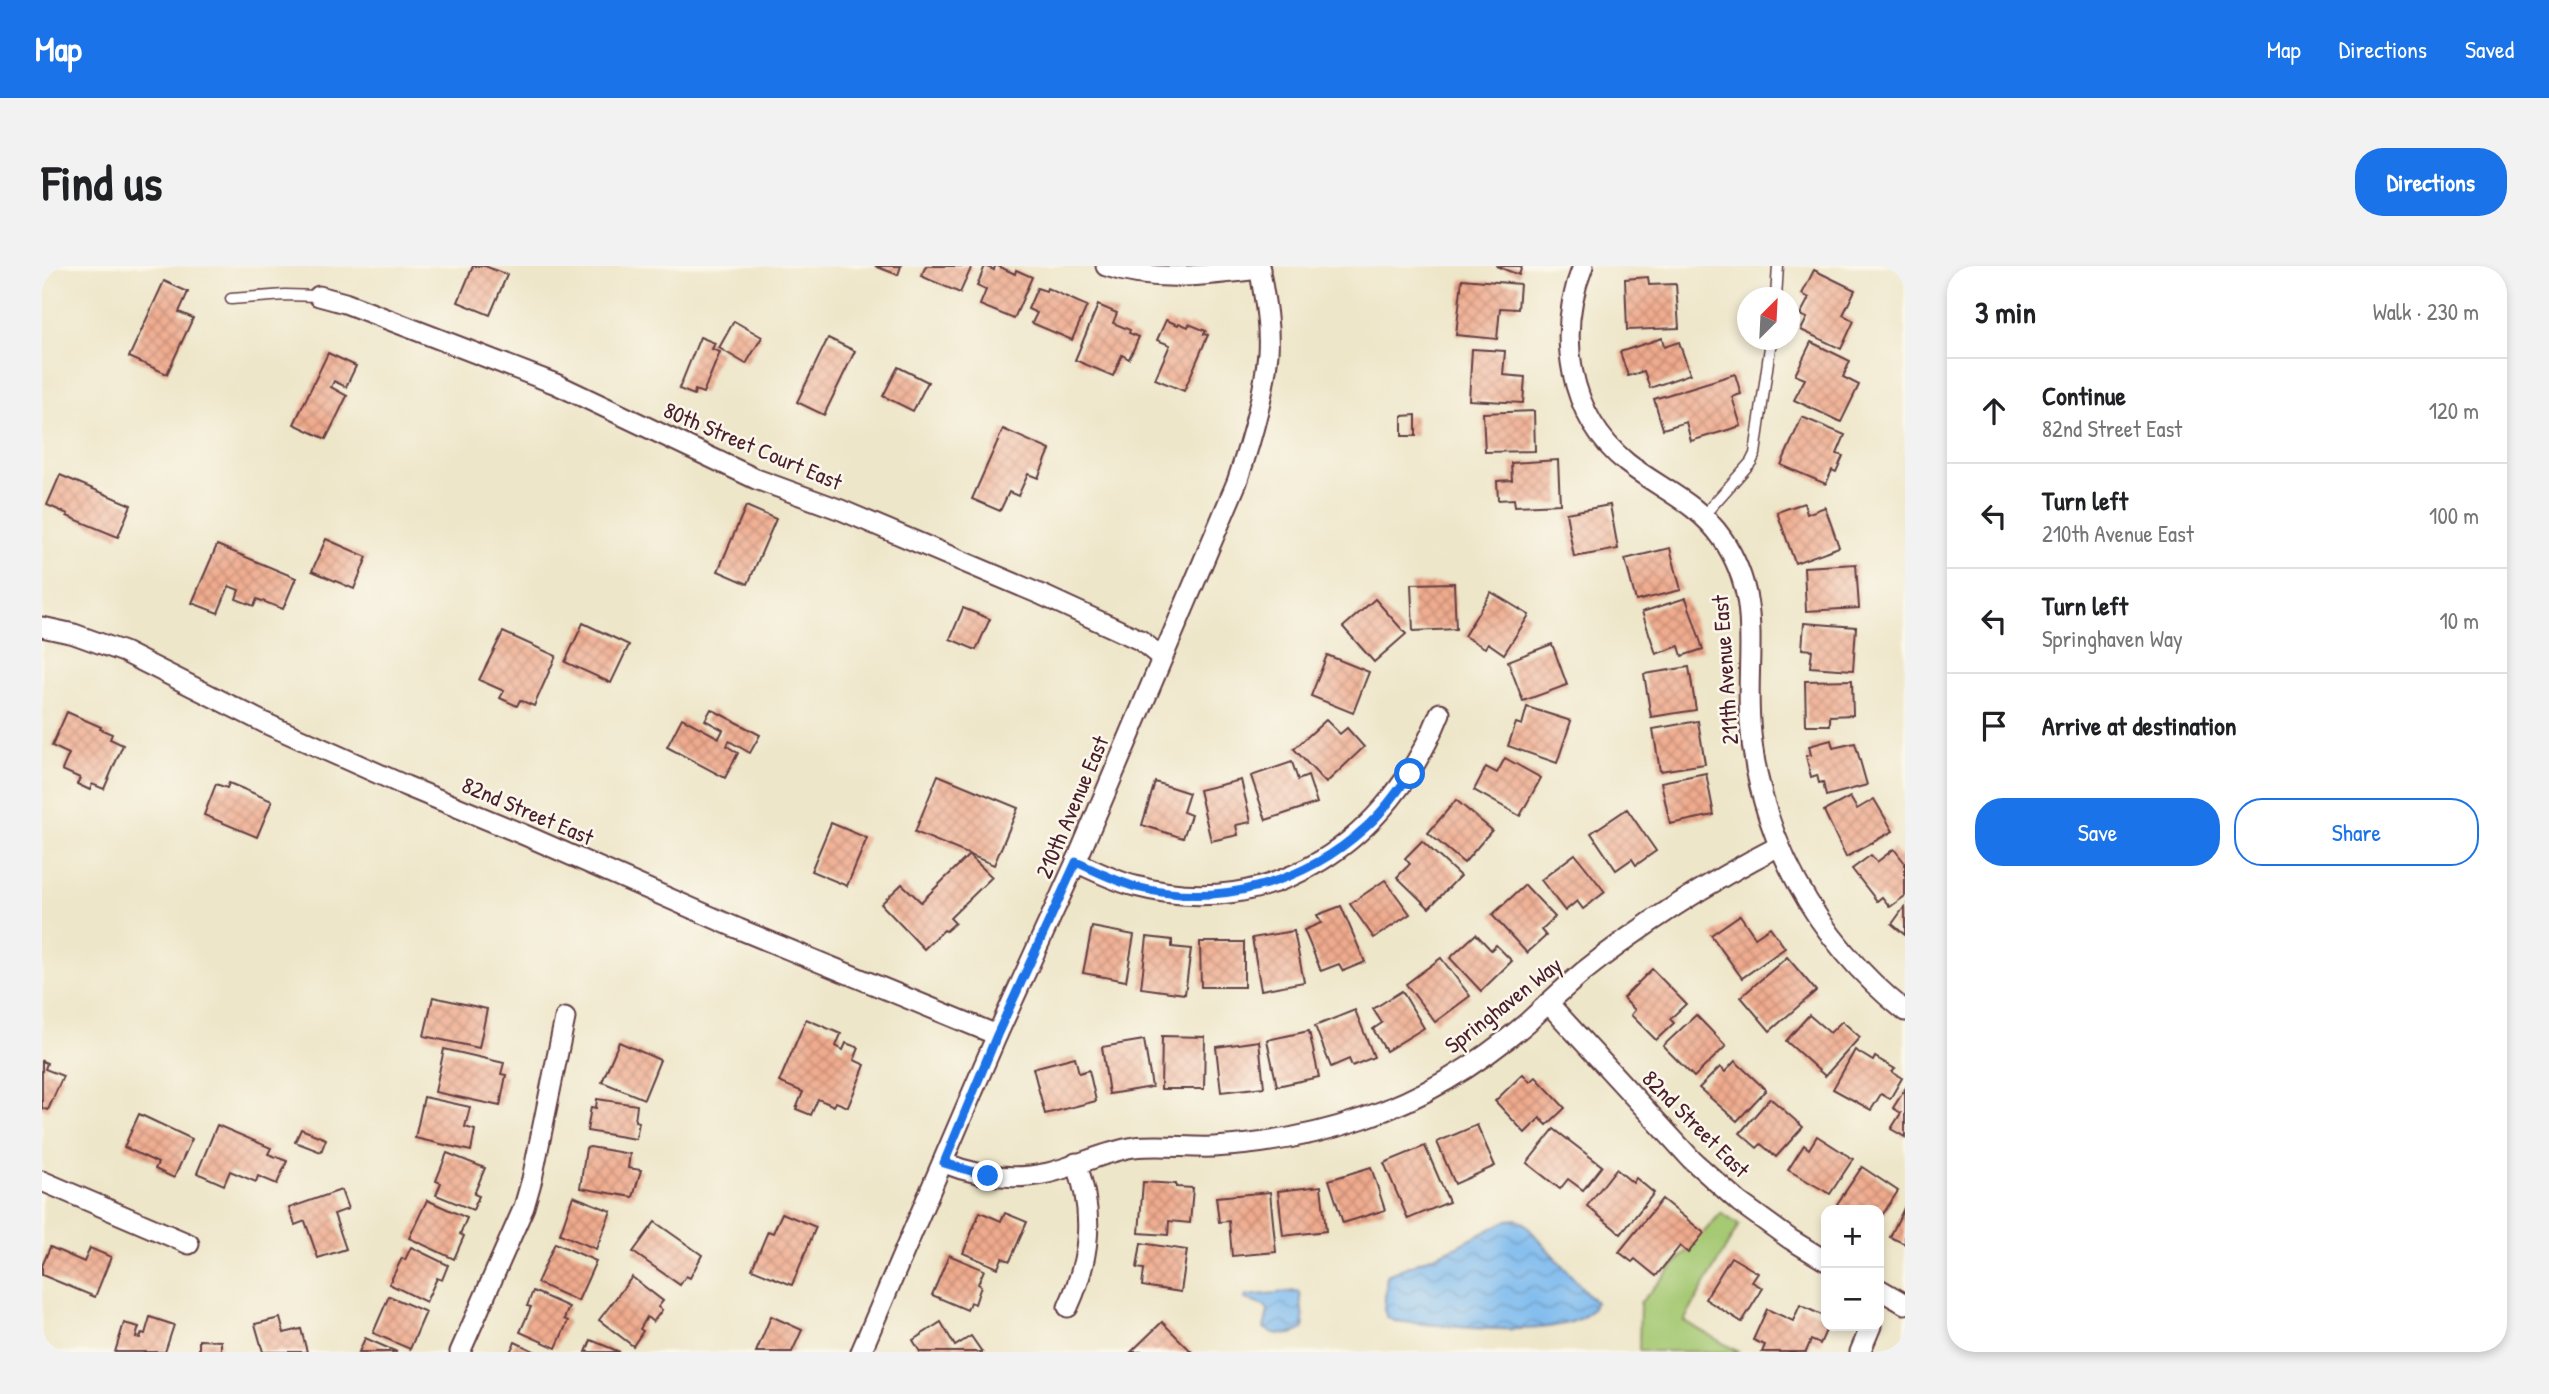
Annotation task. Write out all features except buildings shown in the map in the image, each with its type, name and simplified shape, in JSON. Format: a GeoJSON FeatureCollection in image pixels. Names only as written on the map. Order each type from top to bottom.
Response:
{"type":"FeatureCollection","features":[{"type":"Feature","properties":{"kind":"street"},"geometry":{"type":"LineString","coordinates":[[1106,266],[1156,276],[1215,274],[1260,267]]}},
{"type":"Feature","properties":{"kind":"street","name":"211th Avenue East"},"geometry":{"type":"LineString","coordinates":[[1583,266],[1570,306],[1568,341],[1571,368],[1578,393],[1593,424],[1626,462],[1683,498],[1703,516],[1722,538],[1738,566],[1751,624],[1750,722],[1758,778],[1779,846],[1808,904],[1837,945],[1880,991],[1905,1011]]}},
{"type":"Feature","properties":{"kind":"street","name":"210th Avenue East"},"geometry":{"type":"LineString","coordinates":[[861,1352],[997,1035],[1076,862],[1161,657],[1224,515],[1250,443],[1268,354],[1267,313],[1260,267]]}},
{"type":"Feature","properties":{"kind":"street","name":"80th Street Court East"},"geometry":{"type":"LineString","coordinates":[[318,296],[345,303],[556,384],[757,479],[842,510],[1054,601],[1140,640],[1161,657]]}},
{"type":"Feature","properties":{"kind":"street","name":"82nd Street East"},"geometry":{"type":"LineString","coordinates":[[42,627],[97,641],[124,652],[267,724],[393,781],[527,836],[739,929],[997,1035]]}},
{"type":"Feature","properties":{"kind":"street"},"geometry":{"type":"LineString","coordinates":[[1076,862],[1136,887],[1178,894],[1216,894],[1250,889],[1282,880],[1309,868],[1338,850],[1367,827],[1410,774],[1440,713]]}},
{"type":"Feature","properties":{"kind":"street","name":"Springhaven Way"},"geometry":{"type":"LineString","coordinates":[[944,1163],[988,1176],[1020,1177],[1049,1172],[1104,1153],[1137,1147],[1256,1144],[1307,1135],[1365,1118],[1405,1102],[1487,1054],[1583,972],[1644,926],[1695,891],[1779,846]]}},
{"type":"Feature","properties":{"kind":"street","name":"82nd Street East"},"geometry":{"type":"LineString","coordinates":[[1548,1003],[1692,1160],[1739,1202],[1821,1258]]}},
{"type":"Feature","properties":{"kind":"street"},"geometry":{"type":"LineString","coordinates":[[460,1352],[524,1207],[565,1018]]}},
{"type":"Feature","properties":{"kind":"street"},"geometry":{"type":"LineString","coordinates":[[1068,1307],[1086,1260],[1089,1234],[1083,1180],[1076,1163]]}},
{"type":"Feature","properties":{"kind":"street"},"geometry":{"type":"LineString","coordinates":[[42,1181],[189,1244]]}},
{"type":"Feature","properties":{"kind":"street"},"geometry":{"type":"LineString","coordinates":[[1884,1298],[1905,1304]]}},
{"type":"Feature","properties":{"kind":"street"},"geometry":{"type":"LineString","coordinates":[[1860,1352],[1869,1331]]}},
{"type":"Feature","properties":{"kind":"lane"},"geometry":{"type":"LineString","coordinates":[[1777,287],[1778,266]]}},
{"type":"Feature","properties":{"kind":"lane"},"geometry":{"type":"LineString","coordinates":[[231,299],[285,295],[318,296]]}},
{"type":"Feature","properties":{"kind":"lane"},"geometry":{"type":"LineString","coordinates":[[1703,516],[1755,454],[1770,350]]}},
{"type":"Feature","properties":{"kind":"green space"},"geometry":{"type":"Polygon","coordinates":[[[1721,1213],[1739,1225],[1684,1321],[1739,1352],[1639,1351],[1640,1303],[1721,1213]]]}},
{"type":"Feature","properties":{"kind":"water"},"geometry":{"type":"Polygon","coordinates":[[[1516,1219],[1524,1223],[1595,1302],[1585,1316],[1564,1324],[1504,1329],[1394,1321],[1387,1317],[1384,1310],[1387,1275],[1458,1246],[1508,1220],[1516,1219]]]}},
{"type":"Feature","properties":{"kind":"water"},"geometry":{"type":"Polygon","coordinates":[[[1296,1291],[1300,1293],[1304,1328],[1290,1334],[1273,1333],[1264,1328],[1268,1312],[1266,1307],[1245,1299],[1246,1296],[1296,1291]]]}},
{"type":"Feature","properties":{"kind":"route"},"geometry":{"type":"LineString","coordinates":[[988,1176],[944,1163],[997,1035],[1076,862],[1136,887],[1178,894],[1216,894],[1250,889],[1282,880],[1309,868],[1338,850],[1367,827],[1410,774]]}}]}
